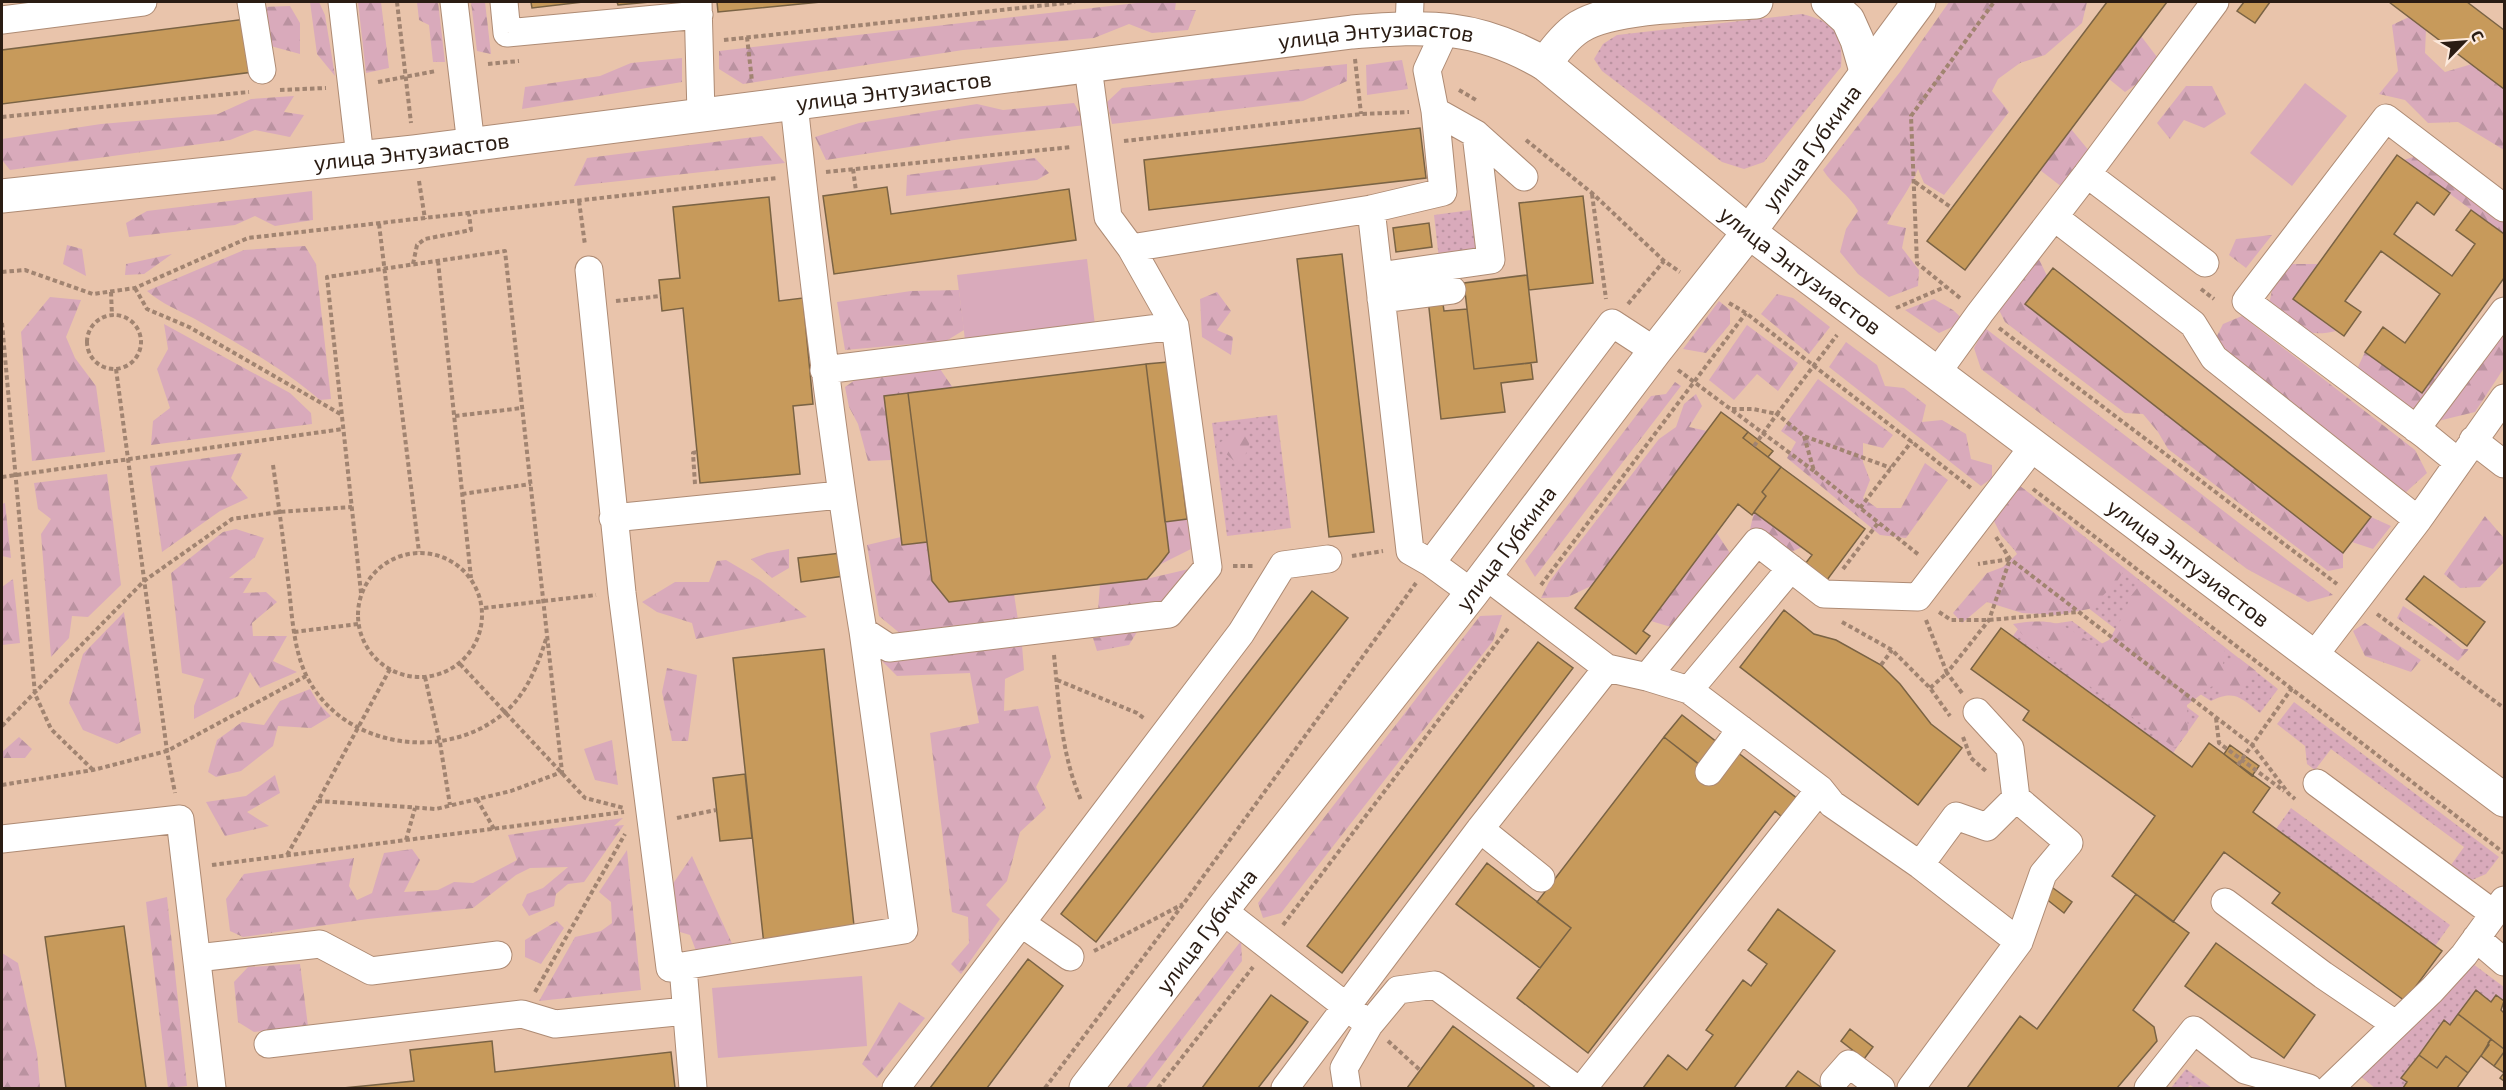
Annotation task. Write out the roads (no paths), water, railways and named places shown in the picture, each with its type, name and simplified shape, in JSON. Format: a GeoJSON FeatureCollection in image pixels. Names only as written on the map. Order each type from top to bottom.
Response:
{"type":"FeatureCollection","features":[{"type":"Feature","properties":{"kind":"main road"},"geometry":{"type":"LineString","coordinates":[[1545,64],[1558,47],[1579,27],[1615,13],[1756,2]]}},
{"type":"Feature","properties":{"kind":"main road"},"geometry":{"type":"LineString","coordinates":[[1828,2],[1848,20],[1857,40],[1866,71]]}},
{"type":"Feature","properties":{"kind":"main road","name":"улица Губкина"},"geometry":{"type":"LineString","coordinates":[[1086,1089],[1222,910],[1479,585],[1655,351],[1749,232],[1919,2]]}},
{"type":"Feature","properties":{"kind":"main road","name":"улица Энтузиастов"},"geometry":{"type":"LineString","coordinates":[[2,196],[414,152],[1088,67],[1239,46],[1409,15],[1446,29],[1481,35],[1516,48],[1545,64],[1749,232],[2505,800]]}},
{"type":"Feature","properties":{"kind":"street"},"geometry":{"type":"LineString","coordinates":[[2,20],[143,2]]}},
{"type":"Feature","properties":{"kind":"street"},"geometry":{"type":"LineString","coordinates":[[252,2],[263,84]]}},
{"type":"Feature","properties":{"kind":"street"},"geometry":{"type":"LineString","coordinates":[[342,2],[360,157]]}},
{"type":"Feature","properties":{"kind":"street"},"geometry":{"type":"LineString","coordinates":[[454,2],[471,145]]}},
{"type":"Feature","properties":{"kind":"street"},"geometry":{"type":"LineString","coordinates":[[504,2],[507,33],[699,8],[701,114]]}},
{"type":"Feature","properties":{"kind":"street"},"geometry":{"type":"LineString","coordinates":[[1936,374],[2215,2]]}},
{"type":"Feature","properties":{"kind":"street"},"geometry":{"type":"LineString","coordinates":[[1131,248],[1371,209],[1443,192],[1435,111],[1427,70],[1446,29]]}},
{"type":"Feature","properties":{"kind":"street"},"geometry":{"type":"LineString","coordinates":[[863,631],[889,648],[1169,614],[1209,567],[1175,326],[1131,248],[1108,217],[1088,67]]}},
{"type":"Feature","properties":{"kind":"street"},"geometry":{"type":"LineString","coordinates":[[587,262],[613,518],[670,968],[904,930],[863,631],[840,495],[794,104]]}},
{"type":"Feature","properties":{"kind":"street"},"geometry":{"type":"LineString","coordinates":[[1435,111],[1476,134],[1524,177]]}},
{"type":"Feature","properties":{"kind":"street"},"geometry":{"type":"LineString","coordinates":[[2458,462],[2246,301],[2386,118],[2505,208]]}},
{"type":"Feature","properties":{"kind":"street"},"geometry":{"type":"LineString","coordinates":[[1380,287],[1491,260],[1476,134]]}},
{"type":"Feature","properties":{"kind":"street"},"geometry":{"type":"LineString","coordinates":[[2087,174],[2205,263]]}},
{"type":"Feature","properties":{"kind":"street"},"geometry":{"type":"LineString","coordinates":[[1371,209],[1380,287],[1421,557]]}},
{"type":"Feature","properties":{"kind":"street"},"geometry":{"type":"LineString","coordinates":[[2055,217],[2193,324],[2214,358],[2418,520]]}},
{"type":"Feature","properties":{"kind":"street"},"geometry":{"type":"LineString","coordinates":[[1380,287],[1452,290]]}},
{"type":"Feature","properties":{"kind":"street"},"geometry":{"type":"LineString","coordinates":[[2416,429],[2505,311]]}},
{"type":"Feature","properties":{"kind":"street"},"geometry":{"type":"LineString","coordinates":[[1421,557],[1612,323],[1655,351]]}},
{"type":"Feature","properties":{"kind":"street"},"geometry":{"type":"LineString","coordinates":[[824,370],[1175,326]]}},
{"type":"Feature","properties":{"kind":"street"},"geometry":{"type":"LineString","coordinates":[[2313,657],[2418,520],[2505,398]]}},
{"type":"Feature","properties":{"kind":"street"},"geometry":{"type":"LineString","coordinates":[[2473,440],[2505,464]]}},
{"type":"Feature","properties":{"kind":"street"},"geometry":{"type":"LineString","coordinates":[[1647,677],[1757,543],[1824,594],[1918,597],[2033,447]]}},
{"type":"Feature","properties":{"kind":"street"},"geometry":{"type":"LineString","coordinates":[[613,518],[840,495]]}},
{"type":"Feature","properties":{"kind":"street"},"geometry":{"type":"LineString","coordinates":[[1421,557],[1525,606],[1607,668],[1689,690],[1820,789],[1832,804],[1920,865],[2019,942]]}},
{"type":"Feature","properties":{"kind":"street"},"geometry":{"type":"LineString","coordinates":[[896,1089],[1241,633],[1283,565],[1328,559]]}},
{"type":"Feature","properties":{"kind":"street"},"geometry":{"type":"LineString","coordinates":[[1689,690],[1791,568]]}},
{"type":"Feature","properties":{"kind":"street"},"geometry":{"type":"LineString","coordinates":[[1285,1089],[1480,829],[1607,668]]}},
{"type":"Feature","properties":{"kind":"street"},"geometry":{"type":"LineString","coordinates":[[1911,1089],[2019,942],[2043,874],[2069,843],[2016,798],[2010,748],[1977,712]]}},
{"type":"Feature","properties":{"kind":"street"},"geometry":{"type":"LineString","coordinates":[[1709,772],[1742,729]]}},
{"type":"Feature","properties":{"kind":"street"},"geometry":{"type":"LineString","coordinates":[[2318,783],[2499,907],[2432,990],[2330,1089]]}},
{"type":"Feature","properties":{"kind":"street"},"geometry":{"type":"LineString","coordinates":[[1583,1089],[1820,789]]}},
{"type":"Feature","properties":{"kind":"street"},"geometry":{"type":"LineString","coordinates":[[1920,865],[1956,816],[1987,827],[2016,798]]}},
{"type":"Feature","properties":{"kind":"street"},"geometry":{"type":"LineString","coordinates":[[2,839],[180,819],[212,1089]]}},
{"type":"Feature","properties":{"kind":"street"},"geometry":{"type":"LineString","coordinates":[[1480,829],[1541,878]]}},
{"type":"Feature","properties":{"kind":"street"},"geometry":{"type":"LineString","coordinates":[[2225,902],[2323,975],[2395,1024]]}},
{"type":"Feature","properties":{"kind":"street"},"geometry":{"type":"LineString","coordinates":[[1222,910],[1370,1025]]}},
{"type":"Feature","properties":{"kind":"street"},"geometry":{"type":"LineString","coordinates":[[1021,923],[1070,957]]}},
{"type":"Feature","properties":{"kind":"street"},"geometry":{"type":"LineString","coordinates":[[2476,938],[2505,962]]}},
{"type":"Feature","properties":{"kind":"street"},"geometry":{"type":"LineString","coordinates":[[197,958],[320,944],[371,971],[498,955]]}},
{"type":"Feature","properties":{"kind":"street"},"geometry":{"type":"LineString","coordinates":[[683,967],[693,1089]]}},
{"type":"Feature","properties":{"kind":"street"},"geometry":{"type":"LineString","coordinates":[[1347,1089],[1344,1068],[1370,1025],[1398,990],[1435,985],[1575,1089]]}},
{"type":"Feature","properties":{"kind":"street"},"geometry":{"type":"LineString","coordinates":[[268,1044],[522,1014],[555,1024],[686,1011]]}},
{"type":"Feature","properties":{"kind":"street"},"geometry":{"type":"LineString","coordinates":[[2148,1089],[2194,1030],[2245,1071],[2309,1089]]}},
{"type":"Feature","properties":{"kind":"street"},"geometry":{"type":"LineString","coordinates":[[1834,1081],[1848,1064],[1881,1089]]}}]}
